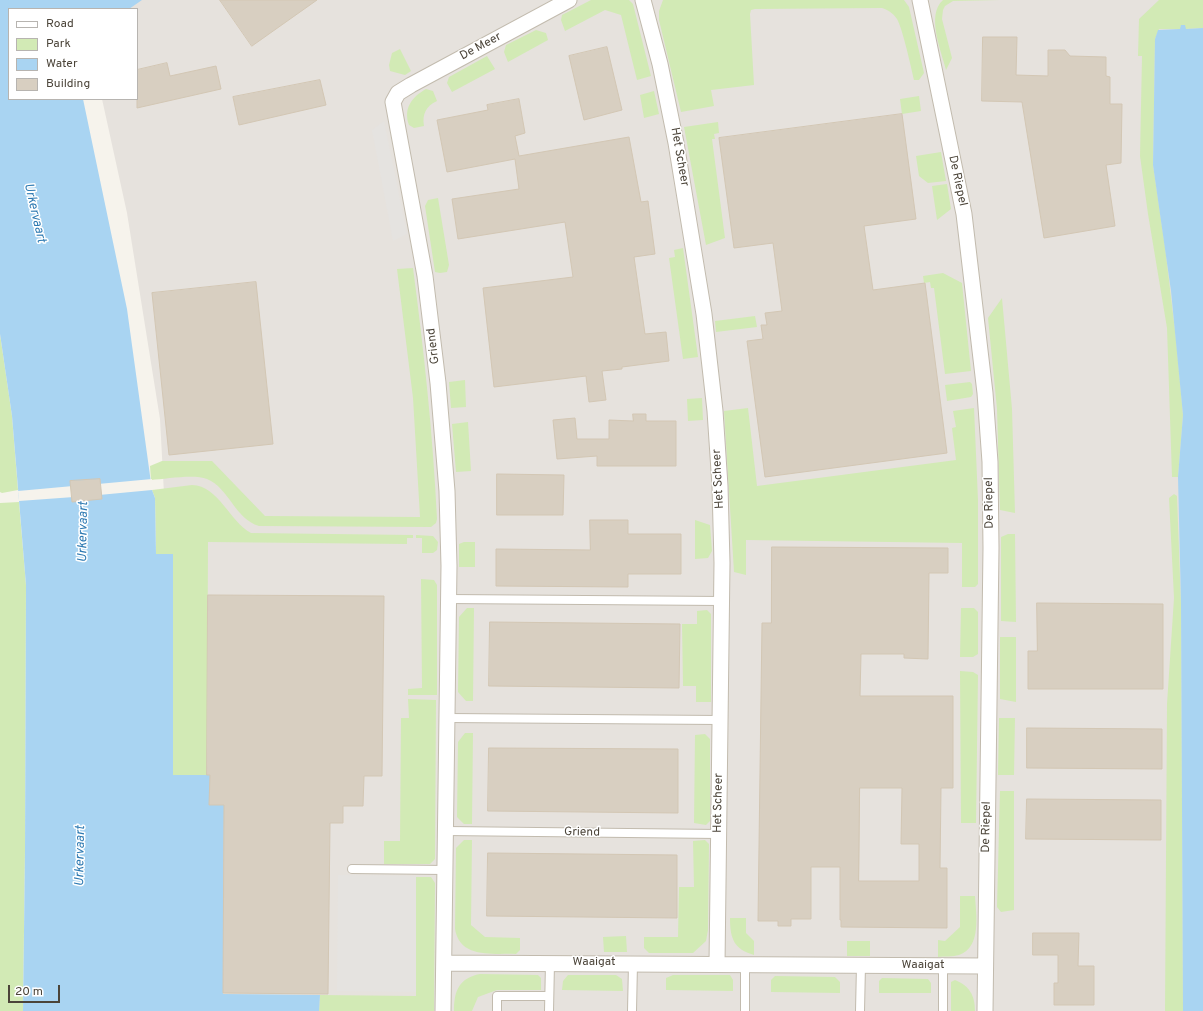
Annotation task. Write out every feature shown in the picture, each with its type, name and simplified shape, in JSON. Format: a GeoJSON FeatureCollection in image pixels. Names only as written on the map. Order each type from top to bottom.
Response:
{"type":"FeatureCollection","features":[{"type":"Feature","properties":{"kind":"street","name":"De Meer"},"geometry":{"type":"LineString","coordinates":[[396,97],[401,90],[569,0]]}},
{"type":"Feature","properties":{"kind":"street","name":"Het Scheer"},"geometry":{"type":"LineString","coordinates":[[643,0],[660,64],[676,143],[704,314],[715,411],[720,486],[722,601],[718,964]]}},
{"type":"Feature","properties":{"kind":"street","name":"De Riepel"},"geometry":{"type":"LineString","coordinates":[[920,0],[964,214],[986,408],[990,462],[991,548],[985,1011]]}},
{"type":"Feature","properties":{"kind":"street","name":"Griend"},"geometry":{"type":"LineString","coordinates":[[396,97],[393,108],[418,233],[438,383],[449,531],[443,1011]]}},
{"type":"Feature","properties":{"kind":"street","name":"Waaigat"},"geometry":{"type":"LineString","coordinates":[[444,963],[985,966]]}},
{"type":"Feature","properties":{"kind":"lane"},"geometry":{"type":"LineString","coordinates":[[448,599],[722,601]]}},
{"type":"Feature","properties":{"kind":"lane"},"geometry":{"type":"LineString","coordinates":[[447,718],[720,720]]}},
{"type":"Feature","properties":{"kind":"lane","name":"Griend"},"geometry":{"type":"LineString","coordinates":[[446,831],[719,834]]}},
{"type":"Feature","properties":{"kind":"lane"},"geometry":{"type":"LineString","coordinates":[[352,869],[445,870]]}},
{"type":"Feature","properties":{"kind":"lane"},"geometry":{"type":"LineString","coordinates":[[549,1011],[550,963]]}},
{"type":"Feature","properties":{"kind":"lane"},"geometry":{"type":"LineString","coordinates":[[632,1011],[633,964]]}},
{"type":"Feature","properties":{"kind":"lane"},"geometry":{"type":"LineString","coordinates":[[745,964],[745,1011]]}},
{"type":"Feature","properties":{"kind":"lane"},"geometry":{"type":"LineString","coordinates":[[860,965],[860,1011]]}},
{"type":"Feature","properties":{"kind":"lane"},"geometry":{"type":"LineString","coordinates":[[942,1011],[943,966]]}},
{"type":"Feature","properties":{"kind":"lane"},"geometry":{"type":"LineString","coordinates":[[497,1011],[497,996],[549,996]]}},
{"type":"Feature","properties":{"kind":"shaded area"},"geometry":{"type":"Polygon","coordinates":[[[78,0],[1203,0],[1203,1011],[150,1011],[166,531],[160,419],[127,213],[102,100],[138,100],[138,8],[81,8],[78,0]]]}},
{"type":"Feature","properties":{"kind":"shaded area"},"geometry":{"type":"Polygon","coordinates":[[[384,121],[407,234],[393,241],[372,130],[384,121]]]}},
{"type":"Feature","properties":{"kind":"shaded area"},"geometry":{"type":"Polygon","coordinates":[[[338,875],[416,876],[416,992],[337,991],[338,875]]]}},
{"type":"Feature","properties":{"kind":"green space"},"geometry":{"type":"Polygon","coordinates":[[[591,0],[629,0],[633,4],[651,76],[637,80],[621,15],[605,10],[565,31],[561,20],[562,15],[591,0]]]}},
{"type":"Feature","properties":{"kind":"green space"},"geometry":{"type":"Polygon","coordinates":[[[663,0],[904,0],[909,7],[924,73],[919,80],[914,80],[902,31],[897,19],[890,12],[882,8],[755,9],[751,10],[750,14],[754,85],[711,90],[714,106],[681,112],[659,20],[659,11],[663,0]]]}},
{"type":"Feature","properties":{"kind":"green space"},"geometry":{"type":"Polygon","coordinates":[[[943,0],[1000,0],[953,1],[945,6],[942,19],[952,58],[946,70],[938,43],[935,23],[938,6],[943,0]]]}},
{"type":"Feature","properties":{"kind":"green space"},"geometry":{"type":"Polygon","coordinates":[[[1159,0],[1203,0],[1203,28],[1185,29],[1185,25],[1181,25],[1181,29],[1159,29],[1155,39],[1153,165],[1165,247],[1183,415],[1178,477],[1172,477],[1167,328],[1140,156],[1142,56],[1138,56],[1139,19],[1159,0]]]}},
{"type":"Feature","properties":{"kind":"green space"},"geometry":{"type":"Polygon","coordinates":[[[536,30],[546,33],[548,40],[508,62],[504,52],[506,45],[536,30]]]}},
{"type":"Feature","properties":{"kind":"green space"},"geometry":{"type":"Polygon","coordinates":[[[400,49],[411,71],[405,75],[390,71],[389,65],[392,53],[400,49]]]}},
{"type":"Feature","properties":{"kind":"green space"},"geometry":{"type":"Polygon","coordinates":[[[487,56],[495,69],[452,92],[447,83],[449,77],[487,56]]]}},
{"type":"Feature","properties":{"kind":"green space"},"geometry":{"type":"Polygon","coordinates":[[[426,89],[433,91],[437,101],[430,105],[424,114],[424,126],[414,128],[409,125],[407,119],[408,108],[413,99],[426,89]]]}},
{"type":"Feature","properties":{"kind":"green space"},"geometry":{"type":"Polygon","coordinates":[[[654,91],[659,114],[644,118],[640,95],[654,91]]]}},
{"type":"Feature","properties":{"kind":"green space"},"geometry":{"type":"Polygon","coordinates":[[[919,96],[921,111],[902,114],[900,99],[919,96]]]}},
{"type":"Feature","properties":{"kind":"green space"},"geometry":{"type":"Polygon","coordinates":[[[718,122],[719,133],[714,134],[715,139],[712,139],[725,238],[706,245],[684,127],[718,122]]]}},
{"type":"Feature","properties":{"kind":"green space"},"geometry":{"type":"Polygon","coordinates":[[[941,152],[946,181],[928,183],[919,176],[916,156],[941,152]]]}},
{"type":"Feature","properties":{"kind":"green space"},"geometry":{"type":"Polygon","coordinates":[[[947,184],[951,209],[937,220],[932,186],[947,184]]]}},
{"type":"Feature","properties":{"kind":"green space"},"geometry":{"type":"Polygon","coordinates":[[[438,198],[449,265],[447,272],[440,273],[435,272],[425,206],[428,200],[438,198]]]}},
{"type":"Feature","properties":{"kind":"green space"},"geometry":{"type":"Polygon","coordinates":[[[683,248],[698,357],[683,359],[669,258],[675,257],[674,250],[683,248]]]}},
{"type":"Feature","properties":{"kind":"green space"},"geometry":{"type":"Polygon","coordinates":[[[413,268],[431,425],[437,519],[436,523],[431,527],[259,526],[244,517],[221,489],[215,483],[207,479],[188,477],[151,480],[150,466],[162,461],[212,461],[265,516],[420,517],[413,398],[397,269],[413,268]]]}},
{"type":"Feature","properties":{"kind":"green space"},"geometry":{"type":"Polygon","coordinates":[[[943,273],[962,283],[971,371],[945,374],[934,288],[931,288],[930,282],[924,283],[923,276],[943,273]]]}},
{"type":"Feature","properties":{"kind":"green space"},"geometry":{"type":"Polygon","coordinates":[[[1002,298],[1012,409],[1015,513],[1000,510],[997,409],[988,318],[1002,298]]]}},
{"type":"Feature","properties":{"kind":"green space"},"geometry":{"type":"Polygon","coordinates":[[[755,316],[757,327],[716,332],[715,321],[755,316]]]}},
{"type":"Feature","properties":{"kind":"green space"},"geometry":{"type":"Polygon","coordinates":[[[0,334],[12,416],[18,490],[2,493],[0,492],[0,334]]]}},
{"type":"Feature","properties":{"kind":"green space"},"geometry":{"type":"Polygon","coordinates":[[[465,380],[466,407],[451,408],[449,382],[465,380]]]}},
{"type":"Feature","properties":{"kind":"green space"},"geometry":{"type":"Polygon","coordinates":[[[970,382],[972,384],[973,394],[971,397],[947,401],[945,385],[970,382]]]}},
{"type":"Feature","properties":{"kind":"green space"},"geometry":{"type":"Polygon","coordinates":[[[702,398],[703,420],[688,421],[687,399],[702,398]]]}},
{"type":"Feature","properties":{"kind":"green space"},"geometry":{"type":"Polygon","coordinates":[[[748,408],[757,486],[956,460],[952,428],[956,427],[953,411],[974,408],[978,500],[978,584],[975,587],[962,587],[962,543],[746,540],[746,575],[734,572],[724,411],[748,408]]]}},
{"type":"Feature","properties":{"kind":"green space"},"geometry":{"type":"Polygon","coordinates":[[[468,422],[471,471],[456,472],[452,424],[468,422]]]}},
{"type":"Feature","properties":{"kind":"green space"},"geometry":{"type":"Polygon","coordinates":[[[192,485],[210,491],[217,497],[236,521],[251,533],[413,535],[413,538],[407,538],[407,544],[208,542],[207,775],[173,775],[173,554],[156,554],[155,498],[152,490],[192,485]]]}},
{"type":"Feature","properties":{"kind":"green space"},"geometry":{"type":"Polygon","coordinates":[[[1174,494],[1177,496],[1181,604],[1183,1011],[1165,1011],[1167,704],[1174,598],[1169,498],[1174,494]]]}},
{"type":"Feature","properties":{"kind":"green space"},"geometry":{"type":"Polygon","coordinates":[[[19,502],[26,585],[23,1011],[0,1011],[0,503],[19,502]]]}},
{"type":"Feature","properties":{"kind":"green space"},"geometry":{"type":"Polygon","coordinates":[[[695,520],[710,525],[712,551],[708,558],[695,559],[695,520]]]}},
{"type":"Feature","properties":{"kind":"green space"},"geometry":{"type":"Polygon","coordinates":[[[1008,534],[1015,534],[1016,622],[1001,621],[1001,537],[1008,534]]]}},
{"type":"Feature","properties":{"kind":"green space"},"geometry":{"type":"Polygon","coordinates":[[[416,535],[433,536],[438,542],[437,550],[433,553],[422,553],[422,538],[416,538],[416,535]]]}},
{"type":"Feature","properties":{"kind":"green space"},"geometry":{"type":"Polygon","coordinates":[[[464,542],[475,542],[475,567],[459,567],[459,544],[464,542]]]}},
{"type":"Feature","properties":{"kind":"green space"},"geometry":{"type":"Polygon","coordinates":[[[421,579],[434,580],[437,585],[437,695],[408,695],[408,689],[422,688],[421,579]]]}},
{"type":"Feature","properties":{"kind":"green space"},"geometry":{"type":"Polygon","coordinates":[[[467,608],[474,608],[473,701],[466,701],[458,692],[459,617],[467,608]]]}},
{"type":"Feature","properties":{"kind":"green space"},"geometry":{"type":"Polygon","coordinates":[[[961,608],[974,608],[978,612],[978,654],[973,657],[960,657],[961,608]]]}},
{"type":"Feature","properties":{"kind":"green space"},"geometry":{"type":"Polygon","coordinates":[[[707,610],[711,614],[711,702],[696,702],[696,686],[683,686],[682,624],[697,624],[697,611],[707,610]]]}},
{"type":"Feature","properties":{"kind":"green space"},"geometry":{"type":"Polygon","coordinates":[[[1000,637],[1016,637],[1016,702],[1000,699],[1000,637]]]}},
{"type":"Feature","properties":{"kind":"green space"},"geometry":{"type":"Polygon","coordinates":[[[960,671],[973,672],[978,675],[976,823],[961,823],[960,671]]]}},
{"type":"Feature","properties":{"kind":"green space"},"geometry":{"type":"Polygon","coordinates":[[[408,699],[436,700],[435,859],[430,864],[384,864],[384,841],[400,841],[401,718],[409,718],[408,699]]]}},
{"type":"Feature","properties":{"kind":"green space"},"geometry":{"type":"Polygon","coordinates":[[[999,718],[1015,718],[1014,775],[998,775],[999,718]]]}},
{"type":"Feature","properties":{"kind":"green space"},"geometry":{"type":"Polygon","coordinates":[[[465,733],[473,733],[472,824],[464,824],[457,817],[458,742],[465,733]]]}},
{"type":"Feature","properties":{"kind":"green space"},"geometry":{"type":"Polygon","coordinates":[[[705,734],[710,739],[710,821],[706,825],[694,823],[695,735],[705,734]]]}},
{"type":"Feature","properties":{"kind":"green space"},"geometry":{"type":"Polygon","coordinates":[[[1000,791],[1014,791],[1014,910],[1001,912],[997,907],[1000,791]]]}},
{"type":"Feature","properties":{"kind":"green space"},"geometry":{"type":"Polygon","coordinates":[[[464,840],[472,840],[471,925],[485,937],[520,938],[520,950],[516,954],[488,954],[470,950],[458,939],[455,929],[456,848],[464,840]]]}},
{"type":"Feature","properties":{"kind":"green space"},"geometry":{"type":"Polygon","coordinates":[[[705,840],[709,844],[708,930],[706,941],[693,953],[649,953],[644,948],[644,937],[678,937],[679,887],[694,887],[693,841],[705,840]]]}},
{"type":"Feature","properties":{"kind":"green space"},"geometry":{"type":"Polygon","coordinates":[[[416,877],[431,877],[435,883],[434,1011],[319,1011],[320,995],[416,996],[416,877]]]}},
{"type":"Feature","properties":{"kind":"green space"},"geometry":{"type":"Polygon","coordinates":[[[960,896],[975,896],[976,929],[974,938],[966,951],[959,955],[938,957],[938,940],[945,941],[960,927],[960,896]]]}},
{"type":"Feature","properties":{"kind":"green space"},"geometry":{"type":"Polygon","coordinates":[[[730,918],[746,918],[746,933],[754,941],[754,955],[742,950],[734,942],[731,932],[730,918]]]}},
{"type":"Feature","properties":{"kind":"green space"},"geometry":{"type":"Polygon","coordinates":[[[626,936],[627,952],[604,952],[603,937],[626,936]]]}},
{"type":"Feature","properties":{"kind":"green space"},"geometry":{"type":"Polygon","coordinates":[[[847,941],[870,941],[870,956],[847,956],[847,941]]]}},
{"type":"Feature","properties":{"kind":"green space"},"geometry":{"type":"Polygon","coordinates":[[[480,974],[538,975],[541,978],[541,990],[497,990],[478,997],[472,1011],[454,1011],[455,997],[459,986],[467,979],[480,974]]]}},
{"type":"Feature","properties":{"kind":"green space"},"geometry":{"type":"Polygon","coordinates":[[[568,975],[616,975],[622,979],[623,991],[562,990],[563,981],[568,975]]]}},
{"type":"Feature","properties":{"kind":"green space"},"geometry":{"type":"Polygon","coordinates":[[[673,975],[730,975],[733,980],[733,991],[666,990],[666,978],[673,975]]]}},
{"type":"Feature","properties":{"kind":"green space"},"geometry":{"type":"Polygon","coordinates":[[[775,976],[835,977],[840,982],[840,993],[771,992],[771,980],[775,976]]]}},
{"type":"Feature","properties":{"kind":"green space"},"geometry":{"type":"Polygon","coordinates":[[[882,978],[928,979],[931,983],[931,993],[879,993],[879,981],[882,978]]]}},
{"type":"Feature","properties":{"kind":"green space"},"geometry":{"type":"Polygon","coordinates":[[[955,980],[968,988],[971,992],[975,1011],[951,1011],[951,982],[955,980]]]}},
{"type":"Feature","properties":{"kind":"water","name":"Urkervaart"},"geometry":{"type":"Polygon","coordinates":[[[0,0],[142,0],[130,8],[8,8],[8,100],[83,100],[127,309],[152,490],[155,498],[156,554],[173,554],[173,775],[210,775],[210,805],[224,805],[223,994],[320,995],[319,1011],[23,1011],[26,585],[12,416],[0,334],[0,0]]]}},
{"type":"Feature","properties":{"kind":"water"},"geometry":{"type":"Polygon","coordinates":[[[1181,25],[1185,25],[1186,29],[1203,28],[1203,1011],[1183,1011],[1181,604],[1178,477],[1183,415],[1171,291],[1153,165],[1155,39],[1158,30],[1180,29],[1181,25]]]}},
{"type":"Feature","properties":{"kind":"pier"},"geometry":{"type":"Polygon","coordinates":[[[152,479],[152,490],[99,495],[98,484],[152,479]]]}},
{"type":"Feature","properties":{"kind":"pier"},"geometry":{"type":"Polygon","coordinates":[[[73,486],[74,497],[19,501],[18,491],[73,486]]]}},
{"type":"Feature","properties":{"kind":"building"},"geometry":{"type":"Polygon","coordinates":[[[220,0],[317,0],[252,46],[220,0]]]}},
{"type":"Feature","properties":{"kind":"building"},"geometry":{"type":"Polygon","coordinates":[[[983,37],[1017,37],[1016,75],[1048,76],[1048,50],[1065,50],[1070,56],[1106,57],[1106,76],[1110,77],[1110,104],[1122,104],[1121,163],[1106,165],[1115,226],[1044,238],[1022,102],[982,101],[983,37]]]}},
{"type":"Feature","properties":{"kind":"building"},"geometry":{"type":"Polygon","coordinates":[[[607,47],[622,110],[584,120],[569,56],[607,47]]]}},
{"type":"Feature","properties":{"kind":"building"},"geometry":{"type":"Polygon","coordinates":[[[167,63],[170,76],[216,66],[221,89],[137,108],[138,70],[167,63]]]}},
{"type":"Feature","properties":{"kind":"building"},"geometry":{"type":"Polygon","coordinates":[[[320,80],[326,105],[239,125],[233,97],[320,80]]]}},
{"type":"Feature","properties":{"kind":"building"},"geometry":{"type":"Polygon","coordinates":[[[519,99],[525,133],[515,136],[519,156],[629,137],[641,202],[648,201],[655,254],[634,257],[645,334],[666,332],[669,361],[602,371],[606,400],[589,402],[586,376],[494,387],[483,288],[573,277],[565,222],[458,239],[452,199],[519,189],[515,159],[447,172],[437,120],[488,110],[487,105],[519,99]]]}},
{"type":"Feature","properties":{"kind":"building"},"geometry":{"type":"Polygon","coordinates":[[[902,114],[916,219],[864,226],[873,290],[925,283],[947,453],[765,477],[747,341],[763,339],[761,325],[767,325],[765,313],[782,311],[773,243],[734,248],[719,138],[902,114]]]}},
{"type":"Feature","properties":{"kind":"building"},"geometry":{"type":"Polygon","coordinates":[[[256,282],[273,444],[169,455],[152,293],[256,282]]]}},
{"type":"Feature","properties":{"kind":"building"},"geometry":{"type":"Polygon","coordinates":[[[633,414],[646,414],[646,421],[676,421],[676,466],[597,466],[597,456],[557,459],[553,420],[575,418],[577,439],[609,439],[609,420],[633,421],[633,414]]]}},
{"type":"Feature","properties":{"kind":"building"},"geometry":{"type":"Polygon","coordinates":[[[497,474],[564,475],[563,515],[497,515],[497,474]]]}},
{"type":"Feature","properties":{"kind":"building"},"geometry":{"type":"Polygon","coordinates":[[[100,479],[102,499],[72,502],[70,481],[100,479]]]}},
{"type":"Feature","properties":{"kind":"building"},"geometry":{"type":"Polygon","coordinates":[[[590,520],[628,520],[628,534],[681,534],[681,574],[628,574],[628,587],[496,586],[496,549],[590,550],[590,520]]]}},
{"type":"Feature","properties":{"kind":"building"},"geometry":{"type":"Polygon","coordinates":[[[772,547],[948,548],[948,573],[929,573],[928,659],[904,658],[904,654],[861,654],[860,696],[953,696],[953,788],[941,788],[940,868],[947,868],[947,928],[841,927],[840,867],[811,867],[811,919],[791,919],[791,926],[778,926],[778,921],[758,921],[762,623],[771,623],[772,547]],[[860,788],[859,881],[919,881],[919,844],[901,844],[902,788],[860,788]]]}},
{"type":"Feature","properties":{"kind":"building"},"geometry":{"type":"Polygon","coordinates":[[[208,595],[384,596],[382,776],[364,776],[363,806],[343,806],[343,823],[330,823],[328,994],[223,993],[224,805],[209,805],[210,775],[207,775],[208,595]]]}},
{"type":"Feature","properties":{"kind":"building"},"geometry":{"type":"Polygon","coordinates":[[[1037,603],[1163,604],[1163,689],[1028,689],[1028,651],[1037,651],[1037,603]]]}},
{"type":"Feature","properties":{"kind":"building"},"geometry":{"type":"Polygon","coordinates":[[[490,622],[680,624],[679,688],[489,686],[490,622]]]}},
{"type":"Feature","properties":{"kind":"building"},"geometry":{"type":"Polygon","coordinates":[[[1027,728],[1162,729],[1162,769],[1027,768],[1027,728]]]}},
{"type":"Feature","properties":{"kind":"building"},"geometry":{"type":"Polygon","coordinates":[[[489,748],[678,749],[678,813],[488,811],[489,748]]]}},
{"type":"Feature","properties":{"kind":"building"},"geometry":{"type":"Polygon","coordinates":[[[1027,799],[1161,800],[1161,840],[1026,839],[1027,799]]]}},
{"type":"Feature","properties":{"kind":"building"},"geometry":{"type":"Polygon","coordinates":[[[488,853],[677,855],[677,918],[487,916],[488,853]]]}},
{"type":"Feature","properties":{"kind":"building"},"geometry":{"type":"Polygon","coordinates":[[[1033,933],[1079,933],[1078,966],[1094,966],[1094,1005],[1054,1005],[1054,983],[1058,983],[1058,955],[1033,955],[1033,933]]]}}]}
